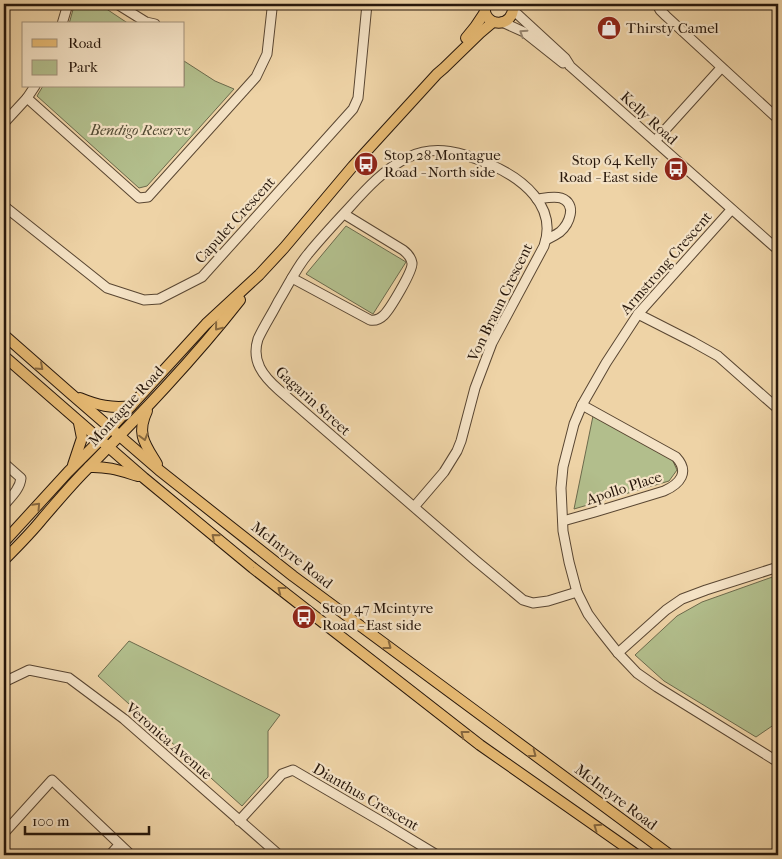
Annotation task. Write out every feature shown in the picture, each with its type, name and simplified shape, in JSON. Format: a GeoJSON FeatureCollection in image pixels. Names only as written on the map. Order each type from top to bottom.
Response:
{"type":"FeatureCollection","features":[{"type":"Feature","properties":{"kind":"main road","name":"Montague Road"},"geometry":{"type":"LineString","coordinates":[[437,74],[441,66],[475,28],[485,6]]}},
{"type":"Feature","properties":{"kind":"main road"},"geometry":{"type":"LineString","coordinates":[[485,6],[488,18],[498,22]]}},
{"type":"Feature","properties":{"kind":"main road","name":"Montague Road"},"geometry":{"type":"LineString","coordinates":[[4,542],[206,324],[259,275],[284,248],[353,166],[437,74],[475,38],[498,22],[511,17],[514,6]]}},
{"type":"Feature","properties":{"kind":"main road","name":"Montague Road"},"geometry":{"type":"LineString","coordinates":[[6,554],[152,401],[214,332],[259,275]]}},
{"type":"Feature","properties":{"kind":"main road","name":"McIntyre Road"},"geometry":{"type":"LineString","coordinates":[[4,334],[120,436],[293,576],[670,855]]}},
{"type":"Feature","properties":{"kind":"main road"},"geometry":{"type":"LineString","coordinates":[[4,356],[108,448],[252,568],[480,746],[637,855]]}},
{"type":"Feature","properties":{"kind":"main road"},"geometry":{"type":"LineString","coordinates":[[70,394],[107,407],[131,406]]}},
{"type":"Feature","properties":{"kind":"main road"},"geometry":{"type":"LineString","coordinates":[[152,401],[143,419],[142,432],[145,443],[162,471]]}},
{"type":"Feature","properties":{"kind":"main road"},"geometry":{"type":"LineString","coordinates":[[71,469],[82,438],[79,423]]}},
{"type":"Feature","properties":{"kind":"main road"},"geometry":{"type":"LineString","coordinates":[[89,467],[113,469],[144,478]]}},
{"type":"Feature","properties":{"kind":"street"},"geometry":{"type":"LineString","coordinates":[[63,22],[68,4]]}},
{"type":"Feature","properties":{"kind":"street"},"geometry":{"type":"LineString","coordinates":[[117,4],[146,22]]}},
{"type":"Feature","properties":{"kind":"street"},"geometry":{"type":"LineString","coordinates":[[27,98],[139,198],[148,197],[256,77],[266,54],[272,4]]}},
{"type":"Feature","properties":{"kind":"street","name":"Capulet Crescent"},"geometry":{"type":"LineString","coordinates":[[4,206],[107,288],[144,300],[159,299],[202,278],[353,109],[358,98],[367,4]]}},
{"type":"Feature","properties":{"kind":"street"},"geometry":{"type":"LineString","coordinates":[[657,4],[666,16],[778,119]]}},
{"type":"Feature","properties":{"kind":"street","name":"Kelly Road"},"geometry":{"type":"LineString","coordinates":[[514,6],[565,58],[570,66],[778,250]]}},
{"type":"Feature","properties":{"kind":"street","name":"Kelly Road"},"geometry":{"type":"LineString","coordinates":[[498,22],[520,30],[561,62],[570,66]]}},
{"type":"Feature","properties":{"kind":"street"},"geometry":{"type":"LineString","coordinates":[[654,141],[721,68]]}},
{"type":"Feature","properties":{"kind":"street"},"geometry":{"type":"LineString","coordinates":[[4,123],[34,88]]}},
{"type":"Feature","properties":{"kind":"street","name":"Gagarin Street"},"geometry":{"type":"LineString","coordinates":[[480,160],[460,152],[442,150],[423,152],[409,156],[386,171],[309,253],[292,278],[258,339],[256,352],[260,370],[279,390],[523,600],[533,603],[548,601],[577,592]]}},
{"type":"Feature","properties":{"kind":"street","name":"Von Braun Crescent"},"geometry":{"type":"LineString","coordinates":[[414,507],[444,472],[457,451],[475,388],[492,343],[546,240],[545,215],[537,199],[528,188],[500,169],[480,160]]}},
{"type":"Feature","properties":{"kind":"street","name":"Von Braun Crescent"},"geometry":{"type":"LineString","coordinates":[[537,199],[561,198],[569,203],[570,207],[570,218],[566,225],[560,232],[546,240]]}},
{"type":"Feature","properties":{"kind":"street","name":"Armstrong Crescent"},"geometry":{"type":"LineString","coordinates":[[731,210],[638,314],[582,404],[574,424],[563,467],[561,488],[562,520],[569,562],[577,592],[588,614],[618,653],[656,687],[778,762]]}},
{"type":"Feature","properties":{"kind":"street"},"geometry":{"type":"LineString","coordinates":[[292,278],[370,320],[378,320],[386,314],[410,274],[412,263],[410,258],[403,250],[344,214]]}},
{"type":"Feature","properties":{"kind":"street"},"geometry":{"type":"LineString","coordinates":[[638,314],[718,356],[778,409]]}},
{"type":"Feature","properties":{"kind":"street","name":"Apollo Place"},"geometry":{"type":"LineString","coordinates":[[562,520],[664,491],[671,488],[681,479],[683,472],[680,461],[676,457],[582,404]]}},
{"type":"Feature","properties":{"kind":"street"},"geometry":{"type":"LineString","coordinates":[[4,463],[22,481],[14,494],[4,504]]}},
{"type":"Feature","properties":{"kind":"street"},"geometry":{"type":"LineString","coordinates":[[618,653],[666,610],[682,599],[778,568]]}},
{"type":"Feature","properties":{"kind":"street","name":"Veronica Avenue"},"geometry":{"type":"LineString","coordinates":[[4,682],[28,670],[69,678],[124,718],[279,855]]}},
{"type":"Feature","properties":{"kind":"street","name":"Dianthus Crescent"},"geometry":{"type":"LineString","coordinates":[[239,820],[282,774],[293,770],[437,855]]}},
{"type":"Feature","properties":{"kind":"street"},"geometry":{"type":"LineString","coordinates":[[4,832],[52,780],[131,855]]}},
{"type":"Feature","properties":{"kind":"street"},"geometry":{"type":"LineString","coordinates":[[110,855],[119,845]]}},
{"type":"Feature","properties":{"kind":"green space"},"geometry":{"type":"Polygon","coordinates":[[[76,4],[99,4],[126,22],[70,22],[76,4]]]}},
{"type":"Feature","properties":{"kind":"green space","name":"Bendigo Reserve"},"geometry":{"type":"Polygon","coordinates":[[[185,62],[215,81],[234,89],[147,186],[139,188],[37,96],[42,88],[185,88],[185,62]]]}},
{"type":"Feature","properties":{"kind":"green space"},"geometry":{"type":"Polygon","coordinates":[[[346,226],[406,262],[373,314],[306,274],[346,226]]]}},
{"type":"Feature","properties":{"kind":"green space"},"geometry":{"type":"Polygon","coordinates":[[[593,416],[672,459],[677,470],[669,481],[574,509],[593,416]]]}},
{"type":"Feature","properties":{"kind":"green space"},"geometry":{"type":"Polygon","coordinates":[[[778,575],[778,722],[756,737],[664,681],[635,655],[677,616],[702,602],[778,575]]]}},
{"type":"Feature","properties":{"kind":"green space"},"geometry":{"type":"Polygon","coordinates":[[[129,641],[280,715],[268,731],[268,777],[242,806],[98,676],[129,641]]]}},
{"type":"Feature","properties":{"kind":"place","name":"Thirsty Camel"},"geometry":{"type":"Point","coordinates":[609,28]}},
{"type":"Feature","properties":{"kind":"place","name":"Stop 28 Montague Road - North side"},"geometry":{"type":"Point","coordinates":[366,164]}},
{"type":"Feature","properties":{"kind":"place","name":"Stop 64 Kelly Road - East side"},"geometry":{"type":"Point","coordinates":[676,169]}},
{"type":"Feature","properties":{"kind":"place","name":"Stop 47 Mcintyre Road - East side"},"geometry":{"type":"Point","coordinates":[304,617]}}]}
